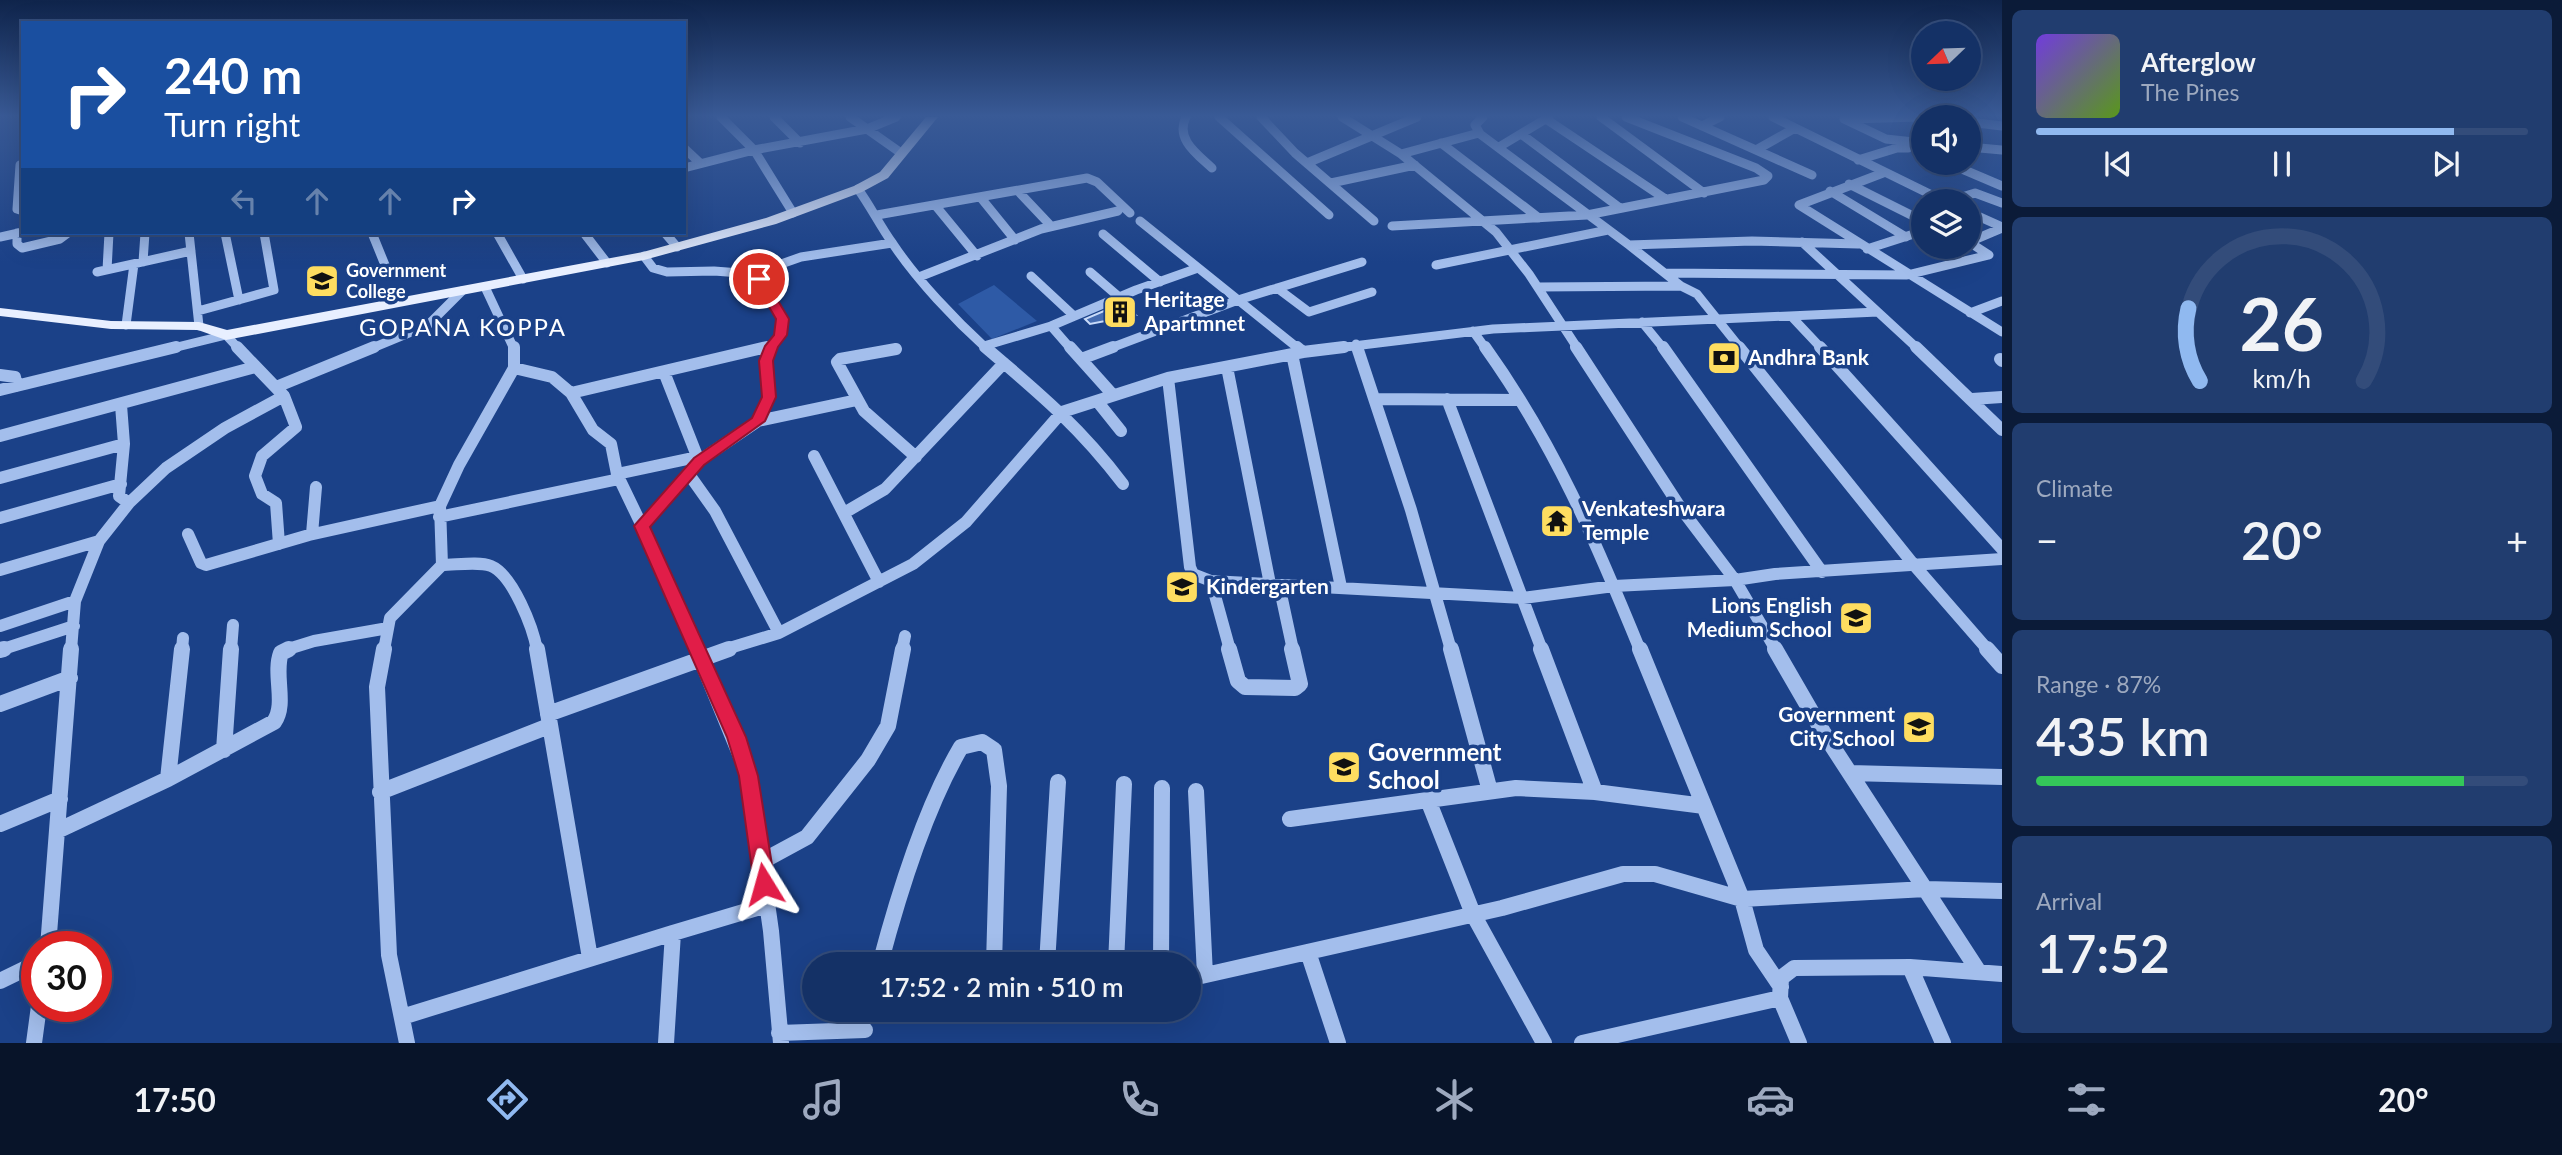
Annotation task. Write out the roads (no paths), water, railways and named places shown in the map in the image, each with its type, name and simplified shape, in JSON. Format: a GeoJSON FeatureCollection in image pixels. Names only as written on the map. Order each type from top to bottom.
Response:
{"type":"FeatureCollection","features":[{"type":"Feature","properties":{"kind":"main road"},"geometry":{"type":"LineString","coordinates":[[0,312],[126,325],[198,319],[226,335],[644,256],[793,213],[858,188],[884,175],[891,166]]}},
{"type":"Feature","properties":{"kind":"street"},"geometry":{"type":"LineString","coordinates":[[764,166],[793,213]]}},
{"type":"Feature","properties":{"kind":"street"},"geometry":{"type":"LineString","coordinates":[[1274,166],[1329,215]]}},
{"type":"Feature","properties":{"kind":"street"},"geometry":{"type":"LineString","coordinates":[[1310,166],[1374,221]]}},
{"type":"Feature","properties":{"kind":"street"},"geometry":{"type":"LineString","coordinates":[[1331,183],[1412,166]]}},
{"type":"Feature","properties":{"kind":"street"},"geometry":{"type":"LineString","coordinates":[[1416,166],[1484,222],[1510,249],[1538,288],[1682,510],[1735,580],[1850,773],[1979,972]]}},
{"type":"Feature","properties":{"kind":"street"},"geometry":{"type":"LineString","coordinates":[[1471,166],[1539,218]]}},
{"type":"Feature","properties":{"kind":"street"},"geometry":{"type":"LineString","coordinates":[[1523,166],[1681,286],[1697,294],[1914,565],[2002,666]]}},
{"type":"Feature","properties":{"kind":"street"},"geometry":{"type":"LineString","coordinates":[[1563,166],[1620,208]]}},
{"type":"Feature","properties":{"kind":"street"},"geometry":{"type":"LineString","coordinates":[[1617,166],[1664,198]]}},
{"type":"Feature","properties":{"kind":"street"},"geometry":{"type":"LineString","coordinates":[[1668,166],[1704,192]]}},
{"type":"Feature","properties":{"kind":"street"},"geometry":{"type":"LineString","coordinates":[[1392,226],[1589,216],[1664,198],[1764,180],[1768,176],[1751,166]]}},
{"type":"Feature","properties":{"kind":"street"},"geometry":{"type":"LineString","coordinates":[[1790,166],[1812,176]]}},
{"type":"Feature","properties":{"kind":"street"},"geometry":{"type":"LineString","coordinates":[[1868,166],[1920,189]]}},
{"type":"Feature","properties":{"kind":"street"},"geometry":{"type":"LineString","coordinates":[[21,170],[21,193],[17,209],[21,210]]}},
{"type":"Feature","properties":{"kind":"street"},"geometry":{"type":"LineString","coordinates":[[1883,173],[1829,191],[1799,205],[2002,332]]}},
{"type":"Feature","properties":{"kind":"street"},"geometry":{"type":"LineString","coordinates":[[1976,175],[2002,186]]}},
{"type":"Feature","properties":{"kind":"street"},"geometry":{"type":"LineString","coordinates":[[877,215],[1090,178],[1130,213]]}},
{"type":"Feature","properties":{"kind":"street"},"geometry":{"type":"LineString","coordinates":[[1849,184],[1911,215]]}},
{"type":"Feature","properties":{"kind":"street"},"geometry":{"type":"LineString","coordinates":[[858,188],[892,243],[919,277],[984,346],[1062,412],[1093,444],[1123,484]]}},
{"type":"Feature","properties":{"kind":"street"},"geometry":{"type":"LineString","coordinates":[[1018,191],[1051,226]]}},
{"type":"Feature","properties":{"kind":"street"},"geometry":{"type":"LineString","coordinates":[[1829,191],[1906,237]]}},
{"type":"Feature","properties":{"kind":"street"},"geometry":{"type":"LineString","coordinates":[[1981,195],[2002,203]]}},
{"type":"Feature","properties":{"kind":"street"},"geometry":{"type":"LineString","coordinates":[[981,198],[1015,240]]}},
{"type":"Feature","properties":{"kind":"street"},"geometry":{"type":"LineString","coordinates":[[935,205],[977,256]]}},
{"type":"Feature","properties":{"kind":"street"},"geometry":{"type":"LineString","coordinates":[[919,277],[1051,226],[1118,211]]}},
{"type":"Feature","properties":{"kind":"street"},"geometry":{"type":"LineString","coordinates":[[1981,218],[2002,228]]}},
{"type":"Feature","properties":{"kind":"street"},"geometry":{"type":"LineString","coordinates":[[1140,221],[1238,300],[1298,353],[1311,453],[1341,587]]}},
{"type":"Feature","properties":{"kind":"street"},"geometry":{"type":"LineString","coordinates":[[1665,273],[1907,275],[1987,256],[1988,252],[1969,242],[2002,228]]}},
{"type":"Feature","properties":{"kind":"street"},"geometry":{"type":"LineString","coordinates":[[1436,265],[1606,229]]}},
{"type":"Feature","properties":{"kind":"street"},"geometry":{"type":"LineString","coordinates":[[0,237],[20,233],[17,244],[22,248],[66,235]]}},
{"type":"Feature","properties":{"kind":"street"},"geometry":{"type":"LineString","coordinates":[[1103,234],[1160,282]]}},
{"type":"Feature","properties":{"kind":"street"},"geometry":{"type":"LineString","coordinates":[[109,235],[102,271],[191,251]]}},
{"type":"Feature","properties":{"kind":"street"},"geometry":{"type":"LineString","coordinates":[[126,325],[145,235]]}},
{"type":"Feature","properties":{"kind":"street"},"geometry":{"type":"LineString","coordinates":[[190,235],[198,319],[239,300],[274,290],[264,235]]}},
{"type":"Feature","properties":{"kind":"street"},"geometry":{"type":"LineString","coordinates":[[225,235],[239,300]]}},
{"type":"Feature","properties":{"kind":"street"},"geometry":{"type":"LineString","coordinates":[[377,235],[385,265]]}},
{"type":"Feature","properties":{"kind":"street"},"geometry":{"type":"LineString","coordinates":[[498,235],[523,279]]}},
{"type":"Feature","properties":{"kind":"street"},"geometry":{"type":"LineString","coordinates":[[586,235],[607,262]]}},
{"type":"Feature","properties":{"kind":"street"},"geometry":{"type":"LineString","coordinates":[[667,235],[677,247]]}},
{"type":"Feature","properties":{"kind":"street"},"geometry":{"type":"LineString","coordinates":[[1629,245],[1752,241],[1863,247],[1911,235]]}},
{"type":"Feature","properties":{"kind":"street"},"geometry":{"type":"LineString","coordinates":[[1802,242],[1972,398],[2002,430]]}},
{"type":"Feature","properties":{"kind":"street"},"geometry":{"type":"LineString","coordinates":[[750,275],[801,257],[892,243]]}},
{"type":"Feature","properties":{"kind":"street"},"geometry":{"type":"LineString","coordinates":[[644,256],[653,268],[667,272],[714,271],[750,275],[759,279],[782,319],[780,335],[772,346],[765,369],[769,397],[758,421]]}},
{"type":"Feature","properties":{"kind":"street"},"geometry":{"type":"LineString","coordinates":[[1082,359],[1238,300],[1362,262]]}},
{"type":"Feature","properties":{"kind":"street"},"geometry":{"type":"LineString","coordinates":[[984,346],[1051,326],[1198,268]]}},
{"type":"Feature","properties":{"kind":"street"},"geometry":{"type":"LineString","coordinates":[[1090,272],[1119,297]]}},
{"type":"Feature","properties":{"kind":"street"},"geometry":{"type":"LineString","coordinates":[[1031,275],[1074,316]]}},
{"type":"Feature","properties":{"kind":"street"},"geometry":{"type":"LineString","coordinates":[[1538,288],[1681,286]]}},
{"type":"Feature","properties":{"kind":"street"},"geometry":{"type":"LineString","coordinates":[[442,565],[439,511],[458,465],[514,368],[514,345],[485,287]]}},
{"type":"Feature","properties":{"kind":"street"},"geometry":{"type":"LineString","coordinates":[[1277,288],[1309,312],[1372,292]]}},
{"type":"Feature","properties":{"kind":"street"},"geometry":{"type":"LineString","coordinates":[[49,931],[75,601],[99,541],[129,503],[166,468],[205,441],[280,391],[428,325],[462,291]]}},
{"type":"Feature","properties":{"kind":"street"},"geometry":{"type":"LineString","coordinates":[[1970,313],[2002,301]]}},
{"type":"Feature","properties":{"kind":"street"},"geometry":{"type":"LineString","coordinates":[[1099,402],[1168,379],[1356,344],[1473,331],[1878,312]]}},
{"type":"Feature","properties":{"kind":"street"},"geometry":{"type":"LineString","coordinates":[[1791,316],[1899,432],[2002,549]]}},
{"type":"Feature","properties":{"kind":"street"},"geometry":{"type":"LineString","coordinates":[[1643,322],[1670,356],[1822,572]]}},
{"type":"Feature","properties":{"kind":"street"},"geometry":{"type":"LineString","coordinates":[[1051,326],[1114,395]]}},
{"type":"Feature","properties":{"kind":"street"},"geometry":{"type":"LineString","coordinates":[[1473,331],[1520,400],[1562,470],[1614,586],[1742,899],[1756,950],[1780,992],[1799,1043]]}},
{"type":"Feature","properties":{"kind":"street"},"geometry":{"type":"LineString","coordinates":[[0,390],[226,335],[280,391],[296,427],[262,456],[254,480],[262,494],[276,503],[279,544]]}},
{"type":"Feature","properties":{"kind":"street"},"geometry":{"type":"LineString","coordinates":[[1356,344],[1376,399],[1436,594],[1490,791]]}},
{"type":"Feature","properties":{"kind":"street"},"geometry":{"type":"LineString","coordinates":[[571,393],[772,346]]}},
{"type":"Feature","properties":{"kind":"street"},"geometry":{"type":"LineString","coordinates":[[896,349],[838,360],[864,411],[916,457]]}},
{"type":"Feature","properties":{"kind":"street"},"geometry":{"type":"LineString","coordinates":[[844,513],[874,498],[1004,363]]}},
{"type":"Feature","properties":{"kind":"street"},"geometry":{"type":"LineString","coordinates":[[1210,581],[1238,681],[1245,688],[1295,688],[1300,684],[1274,584],[1227,367]]}},
{"type":"Feature","properties":{"kind":"street"},"geometry":{"type":"LineString","coordinates":[[0,436],[256,368]]}},
{"type":"Feature","properties":{"kind":"street"},"geometry":{"type":"LineString","coordinates":[[514,368],[552,377],[571,393],[593,430],[611,444],[618,477],[702,657],[736,737],[749,776],[767,905],[780,1038],[887,1022]]}},
{"type":"Feature","properties":{"kind":"street"},"geometry":{"type":"LineString","coordinates":[[664,372],[698,459]]}},
{"type":"Feature","properties":{"kind":"street"},"geometry":{"type":"LineString","coordinates":[[0,375],[15,377],[17,386]]}},
{"type":"Feature","properties":{"kind":"street"},"geometry":{"type":"LineString","coordinates":[[1168,379],[1190,568],[1193,574],[1210,581],[1523,598],[1614,586],[1735,580],[2002,559]]}},
{"type":"Feature","properties":{"kind":"street"},"geometry":{"type":"LineString","coordinates":[[380,792],[702,657],[779,634],[879,582],[929,554],[966,522],[1062,412],[1145,391],[1144,386]]}},
{"type":"Feature","properties":{"kind":"street"},"geometry":{"type":"LineString","coordinates":[[1972,398],[2002,397]]}},
{"type":"Feature","properties":{"kind":"street"},"geometry":{"type":"LineString","coordinates":[[1376,399],[1520,400]]}},
{"type":"Feature","properties":{"kind":"street"},"geometry":{"type":"LineString","coordinates":[[1447,399],[1595,792]]}},
{"type":"Feature","properties":{"kind":"street"},"geometry":{"type":"LineString","coordinates":[[188,534],[204,565],[312,534],[618,477],[698,459],[758,421],[857,400]]}},
{"type":"Feature","properties":{"kind":"street"},"geometry":{"type":"LineString","coordinates":[[1099,402],[1121,431]]}},
{"type":"Feature","properties":{"kind":"street"},"geometry":{"type":"LineString","coordinates":[[121,405],[124,444],[119,496],[129,503]]}},
{"type":"Feature","properties":{"kind":"street"},"geometry":{"type":"LineString","coordinates":[[0,478],[124,444]]}},
{"type":"Feature","properties":{"kind":"street"},"geometry":{"type":"LineString","coordinates":[[814,456],[879,582]]}},
{"type":"Feature","properties":{"kind":"street"},"geometry":{"type":"LineString","coordinates":[[642,526],[698,459]]}},
{"type":"Feature","properties":{"kind":"street"},"geometry":{"type":"LineString","coordinates":[[688,473],[715,511],[779,634]]}},
{"type":"Feature","properties":{"kind":"street"},"geometry":{"type":"LineString","coordinates":[[0,518],[121,484]]}},
{"type":"Feature","properties":{"kind":"street"},"geometry":{"type":"LineString","coordinates":[[312,534],[316,487]]}},
{"type":"Feature","properties":{"kind":"street"},"geometry":{"type":"LineString","coordinates":[[0,570],[99,541]]}},
{"type":"Feature","properties":{"kind":"street"},"geometry":{"type":"LineString","coordinates":[[407,1043],[389,955],[377,687],[390,618],[442,565],[490,565],[508,578],[535,637],[590,958]]}},
{"type":"Feature","properties":{"kind":"street"},"geometry":{"type":"LineString","coordinates":[[0,626],[75,601]]}},
{"type":"Feature","properties":{"kind":"street"},"geometry":{"type":"LineString","coordinates":[[224,750],[233,625]]}},
{"type":"Feature","properties":{"kind":"street"},"geometry":{"type":"LineString","coordinates":[[0,649],[74,626]]}},
{"type":"Feature","properties":{"kind":"street"},"geometry":{"type":"LineString","coordinates":[[57,831],[168,779],[278,718],[278,676],[282,652],[308,643],[388,628]]}},
{"type":"Feature","properties":{"kind":"street"},"geometry":{"type":"LineString","coordinates":[[761,862],[807,837],[868,760],[888,726],[905,636]]}},
{"type":"Feature","properties":{"kind":"street"},"geometry":{"type":"LineString","coordinates":[[168,779],[183,638]]}},
{"type":"Feature","properties":{"kind":"street"},"geometry":{"type":"LineString","coordinates":[[0,704],[69,678]]}},
{"type":"Feature","properties":{"kind":"street"},"geometry":{"type":"LineString","coordinates":[[883,952],[919,841],[948,767],[961,747],[982,742],[994,750],[999,786],[994,952]]}},
{"type":"Feature","properties":{"kind":"street"},"geometry":{"type":"LineString","coordinates":[[1850,773],[2002,777]]}},
{"type":"Feature","properties":{"kind":"street"},"geometry":{"type":"LineString","coordinates":[[1048,952],[1058,782]]}},
{"type":"Feature","properties":{"kind":"street"},"geometry":{"type":"LineString","coordinates":[[1117,952],[1124,784]]}},
{"type":"Feature","properties":{"kind":"street"},"geometry":{"type":"LineString","coordinates":[[1161,952],[1162,788]]}},
{"type":"Feature","properties":{"kind":"street"},"geometry":{"type":"LineString","coordinates":[[1290,819],[1516,788],[1595,792],[1704,806]]}},
{"type":"Feature","properties":{"kind":"street"},"geometry":{"type":"LineString","coordinates":[[1196,791],[1205,975]]}},
{"type":"Feature","properties":{"kind":"street"},"geometry":{"type":"LineString","coordinates":[[0,824],[60,799]]}},
{"type":"Feature","properties":{"kind":"street"},"geometry":{"type":"LineString","coordinates":[[1427,800],[1473,914],[1544,1043]]}},
{"type":"Feature","properties":{"kind":"street"},"geometry":{"type":"LineString","coordinates":[[1201,976],[1473,914],[1623,874],[1655,874],[1742,899],[1926,889],[2002,891]]}},
{"type":"Feature","properties":{"kind":"street"},"geometry":{"type":"LineString","coordinates":[[402,1017],[767,905]]}},
{"type":"Feature","properties":{"kind":"street"},"geometry":{"type":"LineString","coordinates":[[666,1043],[673,933]]}},
{"type":"Feature","properties":{"kind":"street"},"geometry":{"type":"LineString","coordinates":[[1308,952],[1338,1043]]}},
{"type":"Feature","properties":{"kind":"street"},"geometry":{"type":"LineString","coordinates":[[1780,992],[1781,978],[1794,968],[1910,967],[2002,974]]}},
{"type":"Feature","properties":{"kind":"street"},"geometry":{"type":"LineString","coordinates":[[1910,967],[1943,1043]]}},
{"type":"Feature","properties":{"kind":"street"},"geometry":{"type":"LineString","coordinates":[[0,981],[21,971]]}},
{"type":"Feature","properties":{"kind":"street"},"geometry":{"type":"LineString","coordinates":[[1589,1042],[1780,992]]}},
{"type":"Feature","properties":{"kind":"street"},"geometry":{"type":"LineString","coordinates":[[34,1043],[37,1022]]}},
{"type":"Feature","properties":{"kind":"place","name":"Government College"},"geometry":{"type":"Point","coordinates":[322,281]}},
{"type":"Feature","properties":{"kind":"place","name":"Heritage Apartmnet"},"geometry":{"type":"Point","coordinates":[1120,312]}},
{"type":"Feature","properties":{"kind":"place","name":"Andhra Bank"},"geometry":{"type":"Point","coordinates":[1724,358]}},
{"type":"Feature","properties":{"kind":"place","name":"Venkateshwara Temple"},"geometry":{"type":"Point","coordinates":[1557,521]}},
{"type":"Feature","properties":{"kind":"place","name":"Kindergarten"},"geometry":{"type":"Point","coordinates":[1182,587]}},
{"type":"Feature","properties":{"kind":"place","name":"Lions English Medium School"},"geometry":{"type":"Point","coordinates":[1856,618]}},
{"type":"Feature","properties":{"kind":"place","name":"Government City School"},"geometry":{"type":"Point","coordinates":[1919,727]}},
{"type":"Feature","properties":{"kind":"place","name":"Government School"},"geometry":{"type":"Point","coordinates":[1344,767]}},
{"type":"Feature","properties":{"kind":"district","name":"GOPANA KOPPA"},"geometry":{"type":"Point","coordinates":[463,328]}}]}
